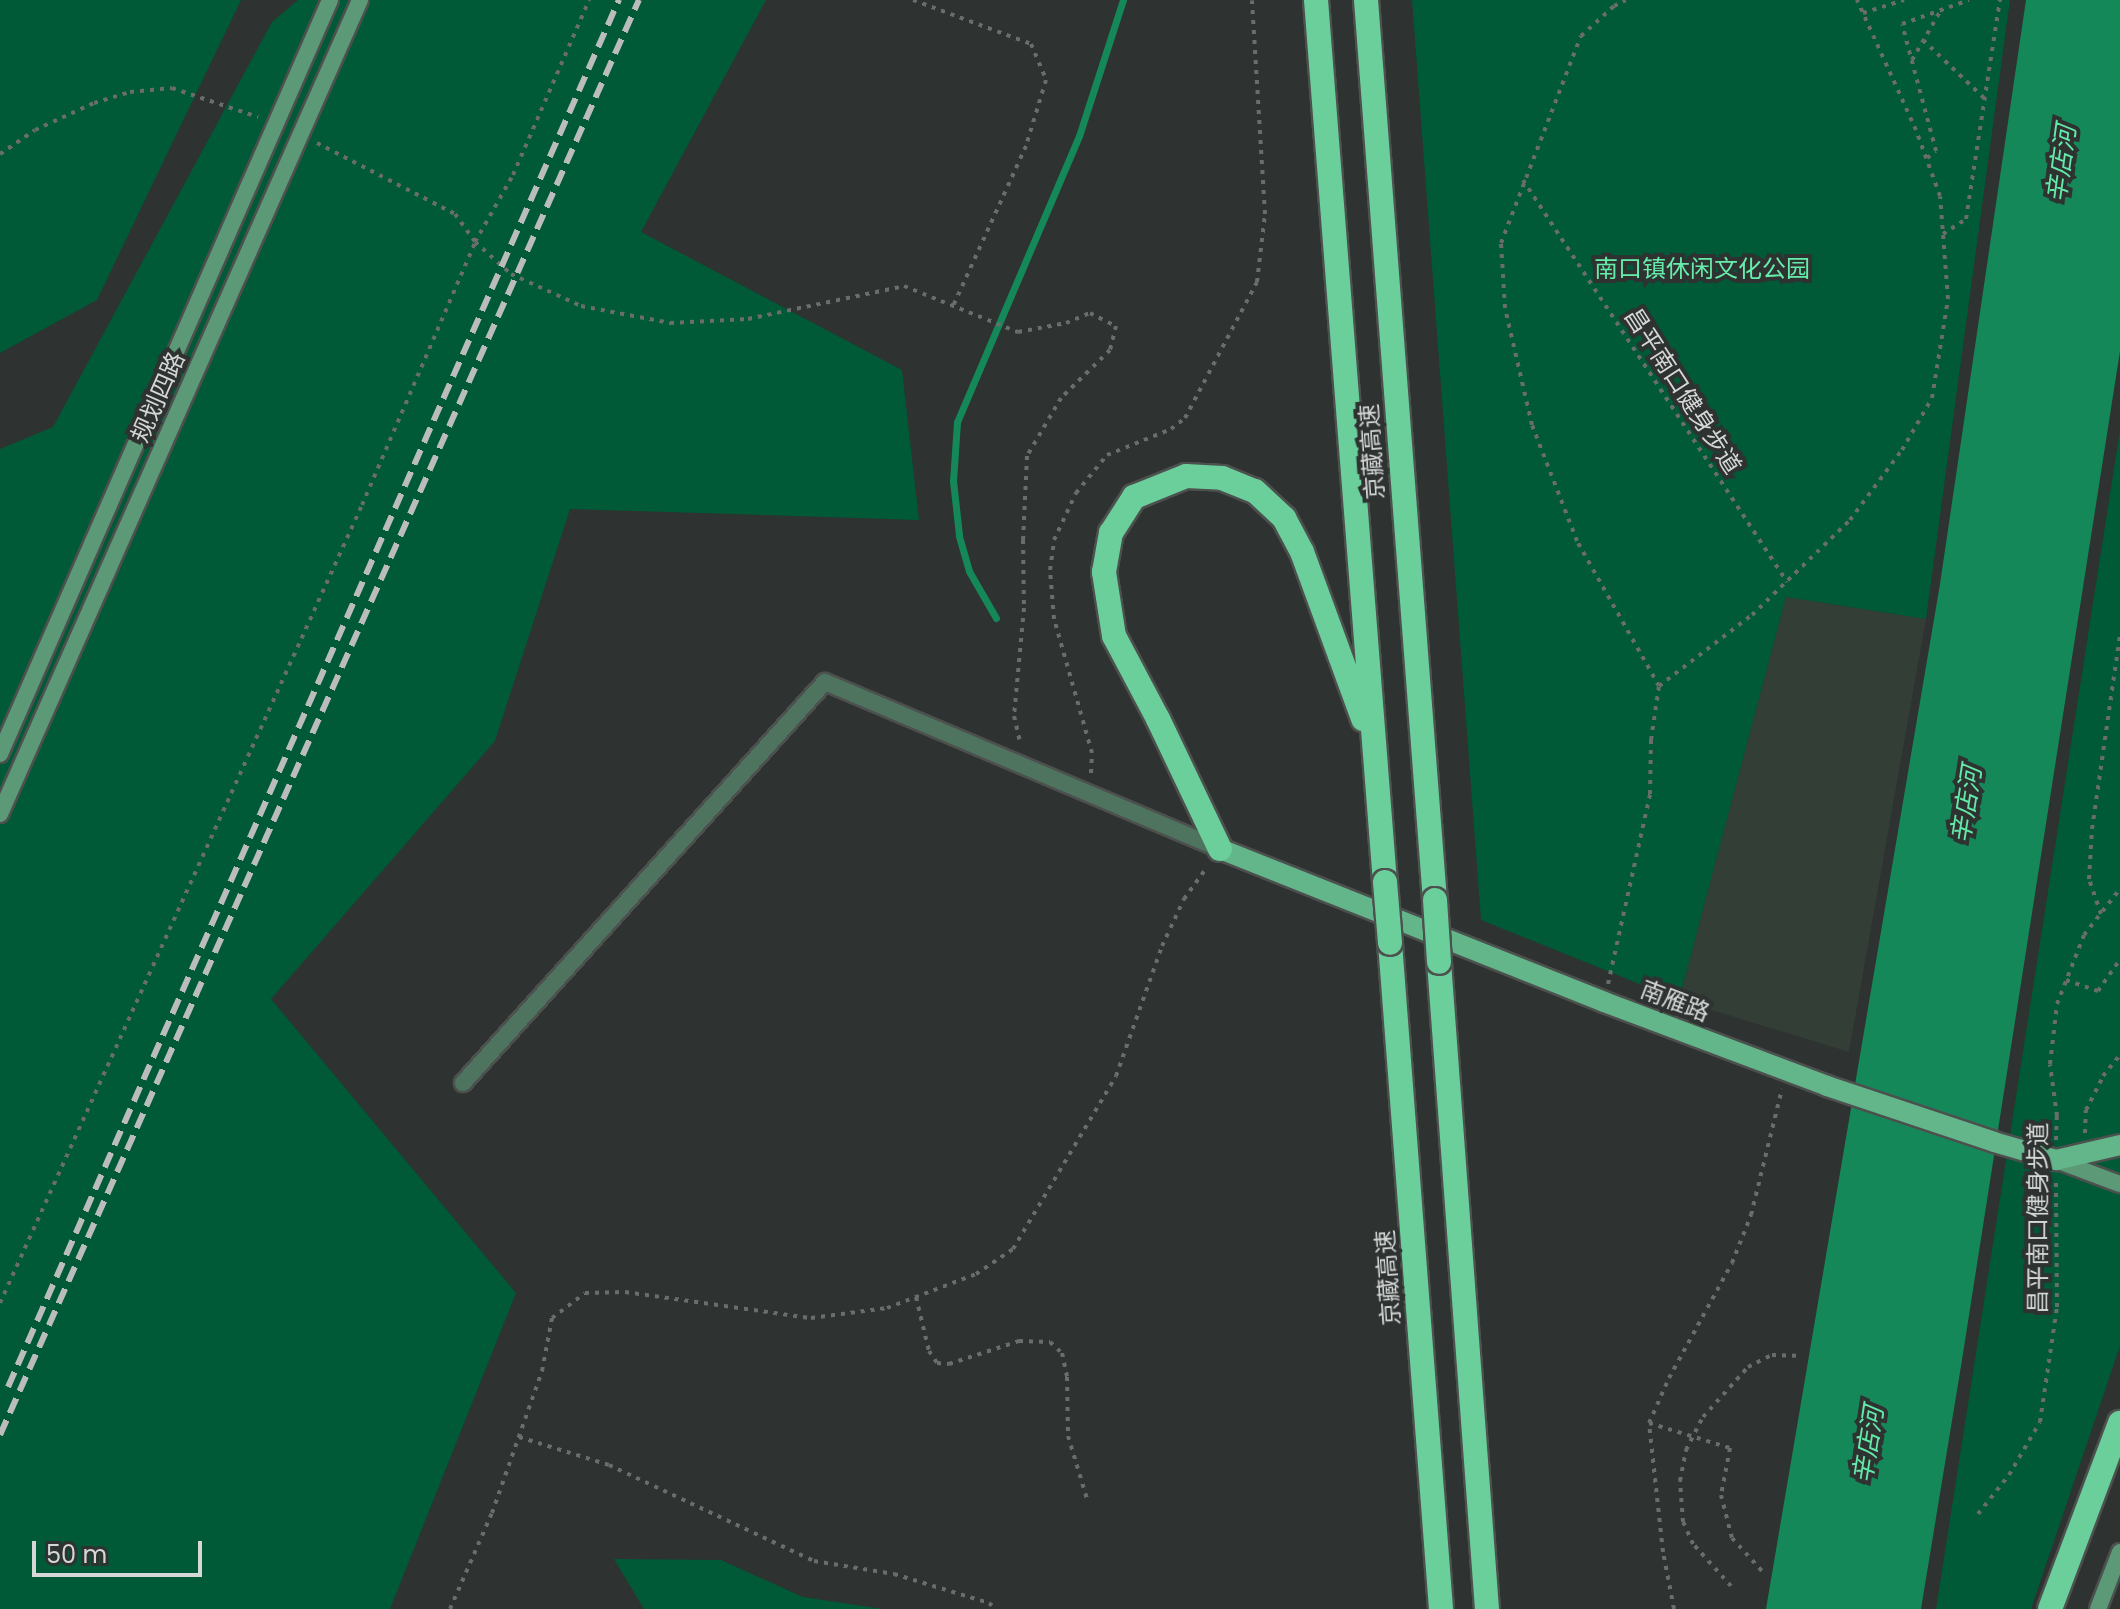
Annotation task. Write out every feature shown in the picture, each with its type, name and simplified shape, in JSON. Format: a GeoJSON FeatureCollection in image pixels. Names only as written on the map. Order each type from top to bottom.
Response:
{"type":"FeatureCollection","features":[{"type":"Feature","properties":{"kind":"highway","name":"京藏高速"},"geometry":{"type":"LineString","coordinates":[[1316,0],[1441,1609]]}},
{"type":"Feature","properties":{"kind":"highway","name":"京藏高速"},"geometry":{"type":"LineString","coordinates":[[1366,0],[1487,1609]]}},
{"type":"Feature","properties":{"kind":"highway"},"geometry":{"type":"LineString","coordinates":[[1220,849],[1165,732],[1114,636],[1104,572],[1111,533],[1134,497],[1186,476],[1222,478],[1255,491],[1284,518],[1302,552],[1336,637],[1375,755]]}},
{"type":"Feature","properties":{"kind":"highway"},"geometry":{"type":"LineString","coordinates":[[2050,1609],[2120,1423]]}},
{"type":"Feature","properties":{"kind":"main road","name":"规划四路"},"geometry":{"type":"LineString","coordinates":[[0,754],[330,0]]}},
{"type":"Feature","properties":{"kind":"main road","name":"规划四路"},"geometry":{"type":"LineString","coordinates":[[0,814],[360,0]]}},
{"type":"Feature","properties":{"kind":"main road","name":"南雁路"},"geometry":{"type":"LineString","coordinates":[[1220,849],[1604,1002],[1827,1086],[1994,1142],[2056,1160],[2084,1156],[2120,1145]]}},
{"type":"Feature","properties":{"kind":"main road"},"geometry":{"type":"LineString","coordinates":[[2056,1160],[2120,1184]]}},
{"type":"Feature","properties":{"kind":"main road"},"geometry":{"type":"LineString","coordinates":[[2098,1609],[2120,1552]]}},
{"type":"Feature","properties":{"kind":"street"},"geometry":{"type":"LineString","coordinates":[[463,1083],[825,682],[1089,791],[1220,849]]}},
{"type":"Feature","properties":{"kind":"path"},"geometry":{"type":"LineString","coordinates":[[0,1303],[356,520],[475,242],[513,175],[589,0]]}},
{"type":"Feature","properties":{"kind":"path"},"geometry":{"type":"LineString","coordinates":[[913,0],[1031,44],[1046,80],[1026,146],[953,306]]}},
{"type":"Feature","properties":{"kind":"path"},"geometry":{"type":"LineString","coordinates":[[1089,791],[1092,753],[1054,619],[1050,570],[1054,540],[1076,493],[1107,455],[1171,429],[1185,418],[1257,282],[1265,214],[1252,0]]}},
{"type":"Feature","properties":{"kind":"path"},"geometry":{"type":"LineString","coordinates":[[1604,1002],[1650,794],[1651,740],[1659,686],[1577,541],[1532,425],[1505,308],[1501,243],[1581,36],[1614,6],[1626,0]]}},
{"type":"Feature","properties":{"kind":"path"},"geometry":{"type":"LineString","coordinates":[[1659,686],[1752,615],[1850,520],[1902,450],[1932,398],[1948,299],[1940,196],[1857,0]]}},
{"type":"Feature","properties":{"kind":"path"},"geometry":{"type":"LineString","coordinates":[[1863,13],[1904,0]]}},
{"type":"Feature","properties":{"kind":"path"},"geometry":{"type":"LineString","coordinates":[[1926,159],[1936,151],[1902,24],[1969,0]]}},
{"type":"Feature","properties":{"kind":"path"},"geometry":{"type":"LineString","coordinates":[[1943,234],[1966,219],[2000,0]]}},
{"type":"Feature","properties":{"kind":"path"},"geometry":{"type":"LineString","coordinates":[[1912,60],[1941,10]]}},
{"type":"Feature","properties":{"kind":"path"},"geometry":{"type":"LineString","coordinates":[[1923,40],[1985,99]]}},
{"type":"Feature","properties":{"kind":"path"},"geometry":{"type":"LineString","coordinates":[[0,154],[35,130],[94,103],[130,92],[172,88],[274,123]]}},
{"type":"Feature","properties":{"kind":"path"},"geometry":{"type":"LineString","coordinates":[[301,135],[455,214],[475,242],[511,274],[581,306],[670,323],[748,319],[904,286],[1018,332],[1066,323],[1090,313],[1116,326],[1110,350],[1061,398],[1027,456],[1024,608],[1014,716],[1025,764]]}},
{"type":"Feature","properties":{"kind":"path"},"geometry":{"type":"LineString","coordinates":[[0,146],[11,147]]}},
{"type":"Feature","properties":{"kind":"path","name":"昌平南口健身步道"},"geometry":{"type":"LineString","coordinates":[[1523,180],[1787,582]]}},
{"type":"Feature","properties":{"kind":"path"},"geometry":{"type":"LineString","coordinates":[[2101,914],[2089,879],[2092,829],[2120,635]]}},
{"type":"Feature","properties":{"kind":"path"},"geometry":{"type":"LineString","coordinates":[[450,1609],[492,1513],[519,1437],[542,1371],[552,1318],[585,1293],[625,1292],[811,1318],[887,1308],[976,1274],[1013,1249],[1116,1076],[1184,899],[1220,849]]}},
{"type":"Feature","properties":{"kind":"path","name":"昌平南口健身步道"},"geometry":{"type":"LineString","coordinates":[[1978,1514],[2009,1475],[2040,1422],[2057,1307],[2057,1116],[2050,1064],[2057,1004],[2084,935],[2120,889]]}},
{"type":"Feature","properties":{"kind":"path"},"geometry":{"type":"LineString","coordinates":[[2066,980],[2098,991],[2120,960]]}},
{"type":"Feature","properties":{"kind":"path"},"geometry":{"type":"LineString","coordinates":[[2084,1156],[2086,1110],[2103,1076],[2120,1055]]}},
{"type":"Feature","properties":{"kind":"path"},"geometry":{"type":"LineString","coordinates":[[1672,1609],[1649,1423],[1669,1378],[1732,1263],[1751,1215],[1787,1071]]}},
{"type":"Feature","properties":{"kind":"path"},"geometry":{"type":"LineString","coordinates":[[916,1297],[929,1351],[937,1363],[949,1364],[1019,1341],[1050,1342],[1062,1353],[1067,1377],[1068,1436],[1087,1499]]}},
{"type":"Feature","properties":{"kind":"path"},"geometry":{"type":"LineString","coordinates":[[1731,1586],[1693,1544],[1683,1522],[1680,1481],[1686,1450],[1703,1417],[1748,1367],[1772,1355],[1797,1356]]}},
{"type":"Feature","properties":{"kind":"path"},"geometry":{"type":"LineString","coordinates":[[1649,1423],[1730,1448],[1721,1495],[1732,1538],[1762,1571]]}},
{"type":"Feature","properties":{"kind":"path"},"geometry":{"type":"LineString","coordinates":[[519,1437],[609,1465],[814,1561],[894,1574],[989,1603],[996,1609]]}},
{"type":"Feature","properties":{"kind":"shaded area"},"geometry":{"type":"Polygon","coordinates":[[[1786,597],[1926,619],[1849,1052],[1679,1000],[1786,597]]]}},
{"type":"Feature","properties":{"kind":"green space"},"geometry":{"type":"Polygon","coordinates":[[[0,0],[241,0],[97,300],[0,353],[0,0]]]}},
{"type":"Feature","properties":{"kind":"green space"},"geometry":{"type":"Polygon","coordinates":[[[298,0],[766,0],[641,232],[902,370],[919,520],[570,509],[495,741],[271,999],[516,1293],[390,1609],[0,1609],[0,449],[53,427],[272,22],[298,0]]]}},
{"type":"Feature","properties":{"kind":"green space","name":"南口镇休闲文化公园"},"geometry":{"type":"Polygon","coordinates":[[[1412,0],[2010,0],[1926,619],[1786,597],[1679,1000],[1481,920],[1412,0]]]}},
{"type":"Feature","properties":{"kind":"green space"},"geometry":{"type":"Polygon","coordinates":[[[2120,430],[2120,1346],[2031,1609],[1936,1609],[2120,430]]]}},
{"type":"Feature","properties":{"kind":"green space"},"geometry":{"type":"Polygon","coordinates":[[[614,1559],[721,1560],[803,1597],[883,1609],[644,1609],[614,1559]]]}},
{"type":"Feature","properties":{"kind":"water","name":"辛店河"},"geometry":{"type":"Polygon","coordinates":[[[2026,0],[2120,0],[2120,351],[1962,1360],[1921,1609],[1766,1609],[1940,584],[2026,0]]]}},
{"type":"Feature","properties":{"kind":"waterway"},"geometry":{"type":"LineString","coordinates":[[996,618],[969,571],[959,535],[953,481],[957,422],[1079,136],[1123,0]]}},
{"type":"Feature","properties":{"kind":"railway"},"geometry":{"type":"LineString","coordinates":[[8,1387],[619,0]]}},
{"type":"Feature","properties":{"kind":"railway"},"geometry":{"type":"LineString","coordinates":[[0,1435],[639,0]]}}]}
